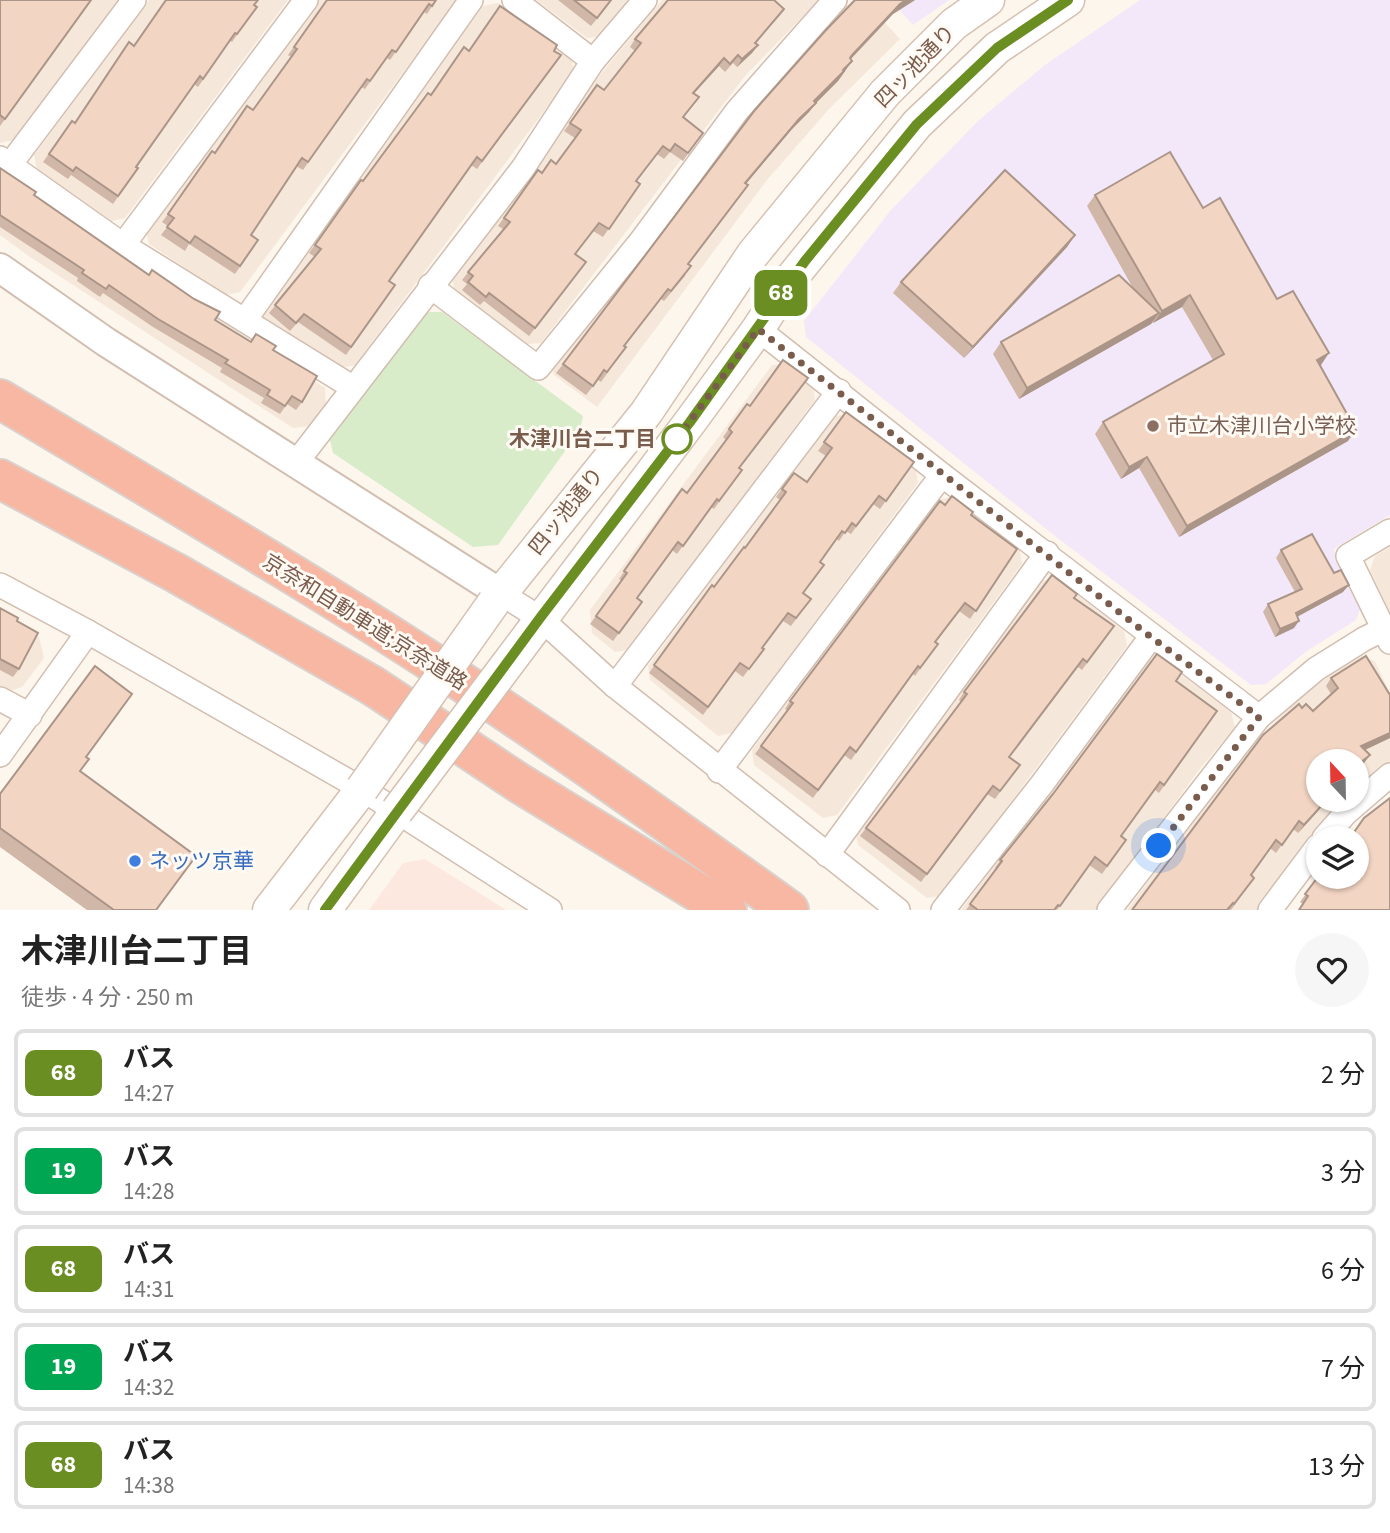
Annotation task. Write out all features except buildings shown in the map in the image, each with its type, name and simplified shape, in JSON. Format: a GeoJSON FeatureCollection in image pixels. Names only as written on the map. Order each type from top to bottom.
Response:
{"type":"FeatureCollection","features":[{"type":"Feature","properties":{"kind":"highway"},"geometry":{"type":"LineString","coordinates":[[0,373],[468,686]]}},
{"type":"Feature","properties":{"kind":"highway","name":"京奈和自動車道;京奈道路"},"geometry":{"type":"LineString","coordinates":[[0,399],[468,686],[681,832],[789,910]]}},
{"type":"Feature","properties":{"kind":"highway","name":"京奈和自動車道;京奈道路"},"geometry":{"type":"LineString","coordinates":[[0,417],[460,699],[762,910]]}},
{"type":"Feature","properties":{"kind":"highway"},"geometry":{"type":"LineString","coordinates":[[0,479],[176,573],[373,686],[519,783],[727,910]]}},
{"type":"Feature","properties":{"kind":"main road","name":"四ッ池通り"},"geometry":{"type":"LineString","coordinates":[[269,910],[362,789],[497,598],[646,414],[753,254],[885,93],[954,24],[988,0]]}},
{"type":"Feature","properties":{"kind":"main road","name":"四ッ池通り"},"geometry":{"type":"LineString","coordinates":[[325,910],[758,329],[789,281],[917,124],[997,48],[1068,0]]}},
{"type":"Feature","properties":{"kind":"street"},"geometry":{"type":"LineString","coordinates":[[134,0],[5,162],[123,245],[352,387]]}},
{"type":"Feature","properties":{"kind":"street"},"geometry":{"type":"LineString","coordinates":[[123,245],[306,0]]}},
{"type":"Feature","properties":{"kind":"street"},"geometry":{"type":"LineString","coordinates":[[244,320],[471,0]]}},
{"type":"Feature","properties":{"kind":"street"},"geometry":{"type":"LineString","coordinates":[[513,0],[593,61]]}},
{"type":"Feature","properties":{"kind":"street"},"geometry":{"type":"LineString","coordinates":[[296,463],[523,168],[593,61],[645,0]]}},
{"type":"Feature","properties":{"kind":"street"},"geometry":{"type":"LineString","coordinates":[[430,286],[538,368],[641,241],[737,111],[835,0]]}},
{"type":"Feature","properties":{"kind":"street"},"geometry":{"type":"LineString","coordinates":[[0,268],[106,342],[475,579],[497,598],[536,624],[898,910]]}},
{"type":"Feature","properties":{"kind":"street"},"geometry":{"type":"LineString","coordinates":[[758,329],[1151,637],[1259,717]]}},
{"type":"Feature","properties":{"kind":"street"},"geometry":{"type":"LineString","coordinates":[[615,687],[839,391]]}},
{"type":"Feature","properties":{"kind":"street"},"geometry":{"type":"LineString","coordinates":[[719,771],[942,475]]}},
{"type":"Feature","properties":{"kind":"street"},"geometry":{"type":"LineString","coordinates":[[1110,910],[1259,717],[1316,669],[1364,639],[1387,635],[1349,556],[1390,531]]}},
{"type":"Feature","properties":{"kind":"street"},"geometry":{"type":"LineString","coordinates":[[827,855],[1047,553]]}},
{"type":"Feature","properties":{"kind":"street"},"geometry":{"type":"LineString","coordinates":[[0,585],[88,632],[362,789],[550,910]]}},
{"type":"Feature","properties":{"kind":"street"},"geometry":{"type":"LineString","coordinates":[[0,755],[88,632]]}},
{"type":"Feature","properties":{"kind":"street"},"geometry":{"type":"LineString","coordinates":[[943,910],[1042,784],[1151,637]]}},
{"type":"Feature","properties":{"kind":"street"},"geometry":{"type":"LineString","coordinates":[[0,699],[30,715]]}},
{"type":"Feature","properties":{"kind":"street"},"geometry":{"type":"LineString","coordinates":[[1335,826],[1390,775]]}},
{"type":"Feature","properties":{"kind":"street"},"geometry":{"type":"LineString","coordinates":[[1270,910],[1306,862]]}},
{"type":"Feature","properties":{"kind":"shaded area"},"geometry":{"type":"Polygon","coordinates":[[[0,0],[118,0],[14,140],[0,143],[0,0]]]}},
{"type":"Feature","properties":{"kind":"shaded area"},"geometry":{"type":"Polygon","coordinates":[[[149,0],[288,0],[125,218],[112,221],[37,169],[34,155],[149,0]]]}},
{"type":"Feature","properties":{"kind":"shaded area"},"geometry":{"type":"Polygon","coordinates":[[[319,0],[457,0],[240,292],[226,295],[149,244],[146,232],[319,0]]]}},
{"type":"Feature","properties":{"kind":"shaded area"},"geometry":{"type":"Polygon","coordinates":[[[536,0],[632,0],[602,37],[587,38],[536,0]]]}},
{"type":"Feature","properties":{"kind":"shaded area"},"geometry":{"type":"Polygon","coordinates":[[[662,0],[819,0],[745,76],[541,343],[527,344],[454,290],[452,276],[591,86],[662,0]]]}},
{"type":"Feature","properties":{"kind":"shaded area"},"geometry":{"type":"Polygon","coordinates":[[[853,0],[864,0],[900,39],[830,108],[767,180],[597,407],[554,375],[552,369],[730,131],[819,32],[853,0]]]}},
{"type":"Feature","properties":{"kind":"shaded area"},"geometry":{"type":"Polygon","coordinates":[[[891,0],[949,0],[913,25],[891,0]]]}},
{"type":"Feature","properties":{"kind":"shaded area","name":"市立木津川台小学校"},"geometry":{"type":"Polygon","coordinates":[[[1140,0],[1390,0],[1390,515],[1334,551],[1360,609],[1356,620],[1307,651],[1266,684],[1251,685],[1055,536],[806,337],[804,321],[891,210],[979,120],[1045,65],[1140,0]]]}},
{"type":"Feature","properties":{"kind":"shaded area"},"geometry":{"type":"Polygon","coordinates":[[[498,3],[571,57],[574,71],[355,365],[340,368],[264,319],[261,306],[483,6],[498,3]]]}},
{"type":"Feature","properties":{"kind":"shaded area"},"geometry":{"type":"Polygon","coordinates":[[[0,172],[65,219],[325,388],[326,404],[310,426],[293,428],[0,235],[0,172]]]}},
{"type":"Feature","properties":{"kind":"shaded area"},"geometry":{"type":"Polygon","coordinates":[[[787,364],[813,385],[815,400],[629,650],[615,652],[592,633],[590,610],[772,365],[787,364]]]}},
{"type":"Feature","properties":{"kind":"shaded area"},"geometry":{"type":"Polygon","coordinates":[[[849,414],[916,469],[918,483],[732,733],[718,736],[650,680],[648,666],[834,416],[849,414]]]}},
{"type":"Feature","properties":{"kind":"shaded area"},"geometry":{"type":"Polygon","coordinates":[[[951,497],[1020,551],[1022,564],[837,815],[823,818],[754,765],[752,750],[937,500],[951,497]]]}},
{"type":"Feature","properties":{"kind":"shaded area"},"geometry":{"type":"Polygon","coordinates":[[[1390,547],[1390,613],[1370,570],[1375,556],[1390,547]]]}},
{"type":"Feature","properties":{"kind":"shaded area"},"geometry":{"type":"Polygon","coordinates":[[[1055,578],[1124,631],[1127,646],[941,896],[927,898],[858,845],[855,830],[1041,581],[1055,578]]]}},
{"type":"Feature","properties":{"kind":"shaded area"},"geometry":{"type":"Polygon","coordinates":[[[0,616],[39,637],[44,658],[22,687],[10,691],[0,686],[0,616]]]}},
{"type":"Feature","properties":{"kind":"shaded area"},"geometry":{"type":"Polygon","coordinates":[[[1362,656],[1375,661],[1390,694],[1390,766],[1369,782],[1369,749],[1306,749],[1306,812],[1339,812],[1328,826],[1306,826],[1306,853],[1260,910],[1127,910],[1251,745],[1297,700],[1333,673],[1362,656]]]}},
{"type":"Feature","properties":{"kind":"shaded area"},"geometry":{"type":"Polygon","coordinates":[[[1160,659],[1231,711],[1235,727],[1202,766],[1096,910],[961,910],[1146,661],[1160,659]]]}},
{"type":"Feature","properties":{"kind":"shaded area"},"geometry":{"type":"Polygon","coordinates":[[[425,859],[506,910],[369,910],[403,863],[425,859]]]}},
{"type":"Feature","properties":{"kind":"green space"},"geometry":{"type":"Polygon","coordinates":[[[424,312],[442,312],[583,416],[580,430],[498,545],[473,547],[333,453],[330,440],[424,312]]]}},
{"type":"Feature","properties":{"kind":"bus line","name":"68"},"geometry":{"type":"LineString","coordinates":[[325,910],[540,618],[690,422],[805,261],[917,124],[997,48],[1068,0]]}},
{"type":"Feature","properties":{"kind":"place","name":"市立木津川台小学校"},"geometry":{"type":"Point","coordinates":[1153,426]}},
{"type":"Feature","properties":{"kind":"place","name":"木津川台二丁目"},"geometry":{"type":"Point","coordinates":[677,439]}},
{"type":"Feature","properties":{"kind":"place","name":"ネッツ京華"},"geometry":{"type":"Point","coordinates":[135,861]}},
{"type":"Feature","properties":{"kind":"route"},"geometry":{"type":"LineString","coordinates":[[677,439],[674,443],[758,329],[1151,637],[1259,717],[1159,846]]}}]}
